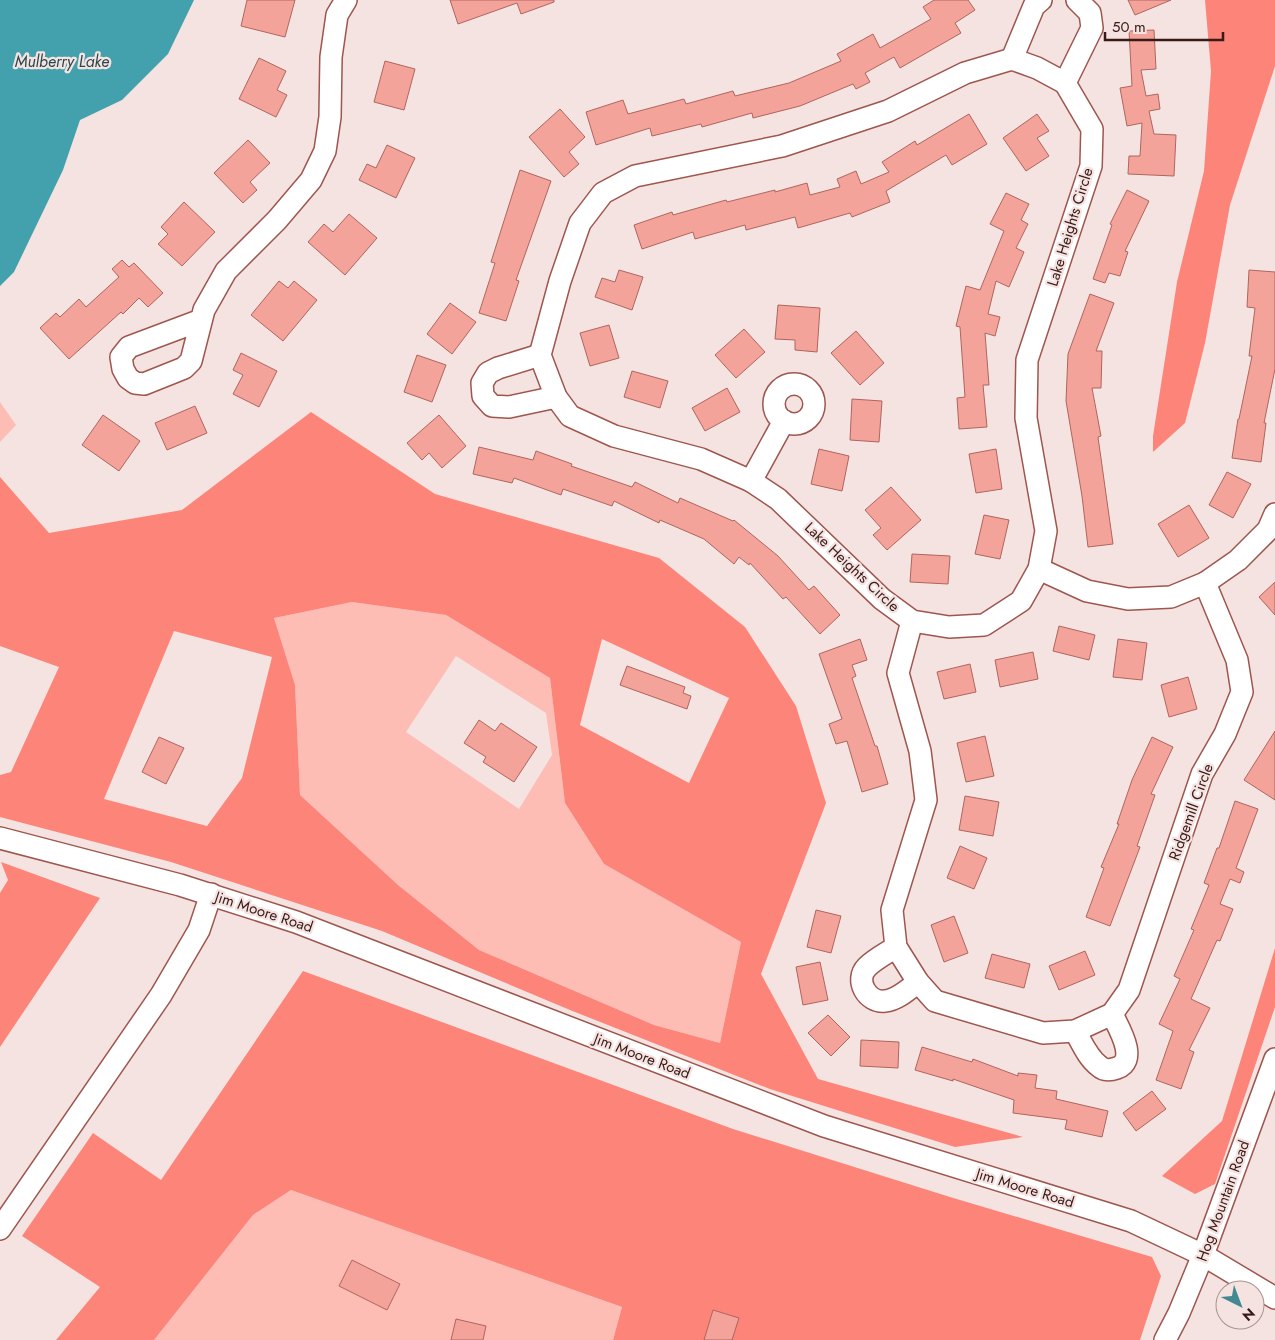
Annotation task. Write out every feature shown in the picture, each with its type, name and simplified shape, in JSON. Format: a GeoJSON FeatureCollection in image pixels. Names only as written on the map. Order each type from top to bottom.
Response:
{"type":"FeatureCollection","features":[{"type":"Feature","properties":{"kind":"street"},"geometry":{"type":"LineString","coordinates":[[201,320],[204,310],[226,272],[277,220],[311,180],[325,151],[330,117],[331,57],[338,15],[346,0]]}},
{"type":"Feature","properties":{"kind":"street"},"geometry":{"type":"LineString","coordinates":[[1012,59],[1034,6],[1041,0]]}},
{"type":"Feature","properties":{"kind":"street"},"geometry":{"type":"LineString","coordinates":[[556,397],[508,407],[492,406],[483,396],[482,383],[488,373],[498,368],[540,355],[560,281],[580,223],[603,193],[635,176],[791,143],[888,111],[965,73],[1012,59],[1037,68],[1065,83],[1092,28],[1090,13],[1077,0]]}},
{"type":"Feature","properties":{"kind":"street","name":"Lake Heights Circle"},"geometry":{"type":"LineString","coordinates":[[540,355],[556,397],[570,416],[614,436],[701,460],[751,481],[778,499],[882,599],[912,621],[949,627],[984,625],[1021,601],[1039,569],[1046,531],[1026,418],[1027,360],[1090,166],[1092,129],[1065,83]]}},
{"type":"Feature","properties":{"kind":"street"},"geometry":{"type":"LineString","coordinates":[[751,481],[784,421]]}},
{"type":"Feature","properties":{"kind":"street"},"geometry":{"type":"LineString","coordinates":[[1039,569],[1087,591],[1128,599],[1171,597],[1205,583],[1238,560],[1268,530],[1275,514]]}},
{"type":"Feature","properties":{"kind":"street","name":"Ridgemill Circle"},"geometry":{"type":"LineString","coordinates":[[1112,1014],[1129,990],[1202,774],[1225,734],[1242,692],[1237,660],[1205,583]]}},
{"type":"Feature","properties":{"kind":"street"},"geometry":{"type":"LineString","coordinates":[[912,621],[898,673],[920,751],[926,800],[892,910],[896,947],[918,982],[935,1001],[1043,1033],[1075,1031],[1112,1014],[1128,1051],[1126,1060],[1120,1067],[1111,1070],[1101,1068],[1094,1061],[1075,1031]]}},
{"type":"Feature","properties":{"kind":"street","name":"Jim Moore Road"},"geometry":{"type":"LineString","coordinates":[[0,838],[180,885],[296,922],[824,1126],[1131,1221],[1203,1255],[1275,1298]]}},
{"type":"Feature","properties":{"kind":"street"},"geometry":{"type":"LineString","coordinates":[[0,1229],[161,996],[199,930],[211,894]]}},
{"type":"Feature","properties":{"kind":"street"},"geometry":{"type":"LineString","coordinates":[[896,947],[867,967],[862,977],[863,989],[868,996],[876,1001],[886,1002],[918,982]]}},
{"type":"Feature","properties":{"kind":"street","name":"Hog Mountain Road"},"geometry":{"type":"LineString","coordinates":[[1165,1340],[1179,1313],[1203,1255],[1275,1059]]}},
{"type":"Feature","properties":{"kind":"shaded area"},"geometry":{"type":"Polygon","coordinates":[[[1205,0],[1275,0],[1275,66],[1230,205],[1205,343],[1185,423],[1153,452],[1153,436],[1177,282],[1204,171],[1211,71],[1205,0]]]}},
{"type":"Feature","properties":{"kind":"shaded area"},"geometry":{"type":"Polygon","coordinates":[[[0,402],[16,425],[0,442],[0,402]]]}},
{"type":"Feature","properties":{"kind":"shaded area"},"geometry":{"type":"Polygon","coordinates":[[[311,412],[435,494],[659,558],[745,627],[796,706],[826,803],[761,974],[818,1079],[1023,1137],[955,1147],[770,1089],[570,1010],[382,931],[171,862],[0,817],[0,775],[11,772],[59,667],[0,646],[0,477],[49,533],[182,510],[311,412]],[[352,602],[274,618],[295,685],[300,795],[398,885],[479,950],[654,1025],[720,1043],[741,942],[604,864],[565,803],[550,678],[446,615],[352,602]],[[174,631],[104,799],[207,826],[242,778],[272,657],[174,631]],[[602,639],[580,725],[689,783],[729,698],[602,639]]]}},
{"type":"Feature","properties":{"kind":"shaded area"},"geometry":{"type":"Polygon","coordinates":[[[352,602],[446,615],[550,678],[565,803],[604,864],[741,942],[720,1043],[654,1025],[479,950],[398,885],[300,795],[295,685],[274,618],[352,602]],[[456,656],[406,732],[519,809],[552,755],[546,713],[456,656]]]}},
{"type":"Feature","properties":{"kind":"shaded area"},"geometry":{"type":"Polygon","coordinates":[[[1,862],[100,898],[0,1047],[0,893],[8,880],[1,862]]]}},
{"type":"Feature","properties":{"kind":"shaded area"},"geometry":{"type":"Polygon","coordinates":[[[1275,948],[1275,1007],[1215,1184],[1195,1194],[1162,1176],[1222,1121],[1275,948]]]}},
{"type":"Feature","properties":{"kind":"shaded area"},"geometry":{"type":"Polygon","coordinates":[[[303,971],[733,1129],[950,1197],[1152,1257],[1161,1276],[1140,1340],[613,1340],[622,1307],[291,1190],[253,1215],[154,1340],[56,1340],[100,1287],[22,1236],[93,1133],[161,1180],[303,971]]]}},
{"type":"Feature","properties":{"kind":"shaded area"},"geometry":{"type":"Polygon","coordinates":[[[291,1190],[622,1307],[613,1340],[154,1340],[253,1215],[291,1190]]]}},
{"type":"Feature","properties":{"kind":"water","name":"Mulberry Lake"},"geometry":{"type":"Polygon","coordinates":[[[0,0],[194,0],[168,54],[122,100],[80,120],[63,170],[14,272],[0,286],[0,0]]]}},
{"type":"Feature","properties":{"kind":"building"},"geometry":{"type":"Polygon","coordinates":[[[247,0],[295,0],[285,37],[241,26],[247,0]]]}},
{"type":"Feature","properties":{"kind":"building"},"geometry":{"type":"Polygon","coordinates":[[[450,0],[554,0],[554,2],[521,14],[517,3],[458,24],[450,0]]]}},
{"type":"Feature","properties":{"kind":"building"},"geometry":{"type":"Polygon","coordinates":[[[934,0],[968,0],[975,10],[955,23],[961,33],[900,68],[894,57],[865,73],[870,82],[856,89],[853,84],[800,106],[753,118],[752,113],[702,127],[701,124],[652,136],[650,128],[596,145],[586,112],[623,100],[628,114],[684,99],[686,104],[733,91],[735,96],[789,83],[841,61],[837,54],[873,34],[880,48],[931,19],[923,7],[934,0]]]}},
{"type":"Feature","properties":{"kind":"building"},"geometry":{"type":"Polygon","coordinates":[[[1128,0],[1171,0],[1135,15],[1128,0]]]}},
{"type":"Feature","properties":{"kind":"building"},"geometry":{"type":"Polygon","coordinates":[[[1154,30],[1156,69],[1141,70],[1146,96],[1158,94],[1160,109],[1149,111],[1154,134],[1176,135],[1174,176],[1128,174],[1129,156],[1140,156],[1142,123],[1127,126],[1120,88],[1132,86],[1129,31],[1154,30]]]}},
{"type":"Feature","properties":{"kind":"building"},"geometry":{"type":"Polygon","coordinates":[[[259,58],[286,71],[277,90],[287,95],[276,117],[239,99],[259,58]]]}},
{"type":"Feature","properties":{"kind":"building"},"geometry":{"type":"Polygon","coordinates":[[[385,61],[415,69],[404,110],[374,102],[385,61]]]}},
{"type":"Feature","properties":{"kind":"building"},"geometry":{"type":"Polygon","coordinates":[[[560,109],[585,137],[569,152],[579,164],[564,177],[529,137],[560,109]]]}},
{"type":"Feature","properties":{"kind":"building"},"geometry":{"type":"Polygon","coordinates":[[[969,114],[987,144],[952,165],[946,155],[886,191],[890,202],[852,217],[850,213],[798,228],[795,217],[746,230],[745,225],[695,239],[693,232],[642,249],[634,225],[672,212],[673,215],[726,200],[727,202],[775,190],[775,192],[807,183],[810,195],[840,187],[837,179],[856,171],[861,184],[889,172],[882,162],[915,141],[917,145],[969,114]]]}},
{"type":"Feature","properties":{"kind":"building"},"geometry":{"type":"Polygon","coordinates":[[[1037,114],[1049,131],[1037,138],[1049,156],[1026,171],[1003,138],[1037,114]]]}},
{"type":"Feature","properties":{"kind":"building"},"geometry":{"type":"Polygon","coordinates":[[[248,140],[270,163],[250,182],[257,190],[243,203],[214,173],[248,140]]]}},
{"type":"Feature","properties":{"kind":"building"},"geometry":{"type":"Polygon","coordinates":[[[387,145],[415,158],[396,198],[359,180],[367,164],[376,168],[387,145]]]}},
{"type":"Feature","properties":{"kind":"building"},"geometry":{"type":"Polygon","coordinates":[[[520,170],[551,181],[516,280],[519,281],[506,321],[479,313],[495,263],[491,262],[520,170]]]}},
{"type":"Feature","properties":{"kind":"building"},"geometry":{"type":"Polygon","coordinates":[[[1127,190],[1149,201],[1125,251],[1128,252],[1120,276],[1109,273],[1105,283],[1093,279],[1112,225],[1110,224],[1127,190]]]}},
{"type":"Feature","properties":{"kind":"building"},"geometry":{"type":"Polygon","coordinates":[[[1006,193],[1029,204],[1021,220],[1028,224],[1016,248],[1024,252],[1009,287],[996,281],[988,314],[1000,317],[995,336],[985,333],[989,385],[983,385],[987,427],[959,429],[957,398],[965,397],[960,327],[956,326],[966,286],[980,290],[1004,231],[990,224],[1006,193]]]}},
{"type":"Feature","properties":{"kind":"building"},"geometry":{"type":"Polygon","coordinates":[[[184,202],[215,232],[182,266],[158,244],[168,234],[161,227],[184,202]]]}},
{"type":"Feature","properties":{"kind":"building"},"geometry":{"type":"Polygon","coordinates":[[[349,214],[377,238],[345,275],[308,242],[324,224],[333,232],[349,214]]]}},
{"type":"Feature","properties":{"kind":"building"},"geometry":{"type":"Polygon","coordinates":[[[122,260],[129,267],[134,263],[163,293],[148,307],[139,298],[123,314],[121,312],[69,359],[40,328],[56,313],[60,317],[79,299],[86,307],[119,277],[112,269],[122,260]]]}},
{"type":"Feature","properties":{"kind":"building"},"geometry":{"type":"Polygon","coordinates":[[[619,270],[643,277],[632,310],[595,297],[602,278],[615,282],[619,270]]]}},
{"type":"Feature","properties":{"kind":"building"},"geometry":{"type":"Polygon","coordinates":[[[1249,270],[1275,272],[1275,369],[1264,423],[1266,423],[1261,462],[1232,458],[1238,419],[1252,356],[1249,356],[1255,308],[1247,307],[1249,270]]]}},
{"type":"Feature","properties":{"kind":"building"},"geometry":{"type":"Polygon","coordinates":[[[279,281],[288,288],[294,281],[317,300],[283,341],[251,315],[279,281]]]}},
{"type":"Feature","properties":{"kind":"building"},"geometry":{"type":"Polygon","coordinates":[[[1090,294],[1114,303],[1096,351],[1102,351],[1101,388],[1092,388],[1101,436],[1098,437],[1113,544],[1088,547],[1082,496],[1066,401],[1068,354],[1090,294]]]}},
{"type":"Feature","properties":{"kind":"building"},"geometry":{"type":"Polygon","coordinates":[[[450,303],[476,322],[452,354],[427,334],[450,303]]]}},
{"type":"Feature","properties":{"kind":"building"},"geometry":{"type":"Polygon","coordinates":[[[778,305],[820,308],[817,352],[795,350],[795,340],[775,339],[778,305]]]}},
{"type":"Feature","properties":{"kind":"building"},"geometry":{"type":"Polygon","coordinates":[[[609,325],[619,358],[590,366],[580,333],[609,325]]]}},
{"type":"Feature","properties":{"kind":"building"},"geometry":{"type":"Polygon","coordinates":[[[744,329],[765,352],[736,378],[715,355],[744,329]]]}},
{"type":"Feature","properties":{"kind":"building"},"geometry":{"type":"Polygon","coordinates":[[[856,331],[884,363],[860,385],[831,353],[856,331]]]}},
{"type":"Feature","properties":{"kind":"building"},"geometry":{"type":"Polygon","coordinates":[[[241,353],[277,371],[259,407],[233,394],[243,375],[233,370],[241,353]]]}},
{"type":"Feature","properties":{"kind":"building"},"geometry":{"type":"Polygon","coordinates":[[[417,355],[446,365],[432,402],[404,392],[417,355]]]}},
{"type":"Feature","properties":{"kind":"building"},"geometry":{"type":"Polygon","coordinates":[[[632,371],[668,381],[660,408],[624,397],[632,371]]]}},
{"type":"Feature","properties":{"kind":"building"},"geometry":{"type":"Polygon","coordinates":[[[727,388],[740,412],[705,431],[692,408],[727,388]]]}},
{"type":"Feature","properties":{"kind":"building"},"geometry":{"type":"Polygon","coordinates":[[[852,399],[882,401],[879,442],[850,440],[852,399]]]}},
{"type":"Feature","properties":{"kind":"building"},"geometry":{"type":"Polygon","coordinates":[[[195,406],[207,433],[167,450],[155,423],[195,406]]]}},
{"type":"Feature","properties":{"kind":"building"},"geometry":{"type":"Polygon","coordinates":[[[103,415],[140,441],[119,471],[82,445],[103,415]]]}},
{"type":"Feature","properties":{"kind":"building"},"geometry":{"type":"Polygon","coordinates":[[[439,415],[466,446],[442,468],[429,453],[422,460],[407,443],[439,415]]]}},
{"type":"Feature","properties":{"kind":"building"},"geometry":{"type":"Polygon","coordinates":[[[479,447],[533,460],[536,451],[572,464],[571,466],[632,487],[635,482],[678,503],[680,498],[734,520],[778,556],[809,590],[814,586],[840,615],[820,634],[786,597],[783,599],[750,563],[749,565],[739,557],[734,564],[704,539],[660,520],[659,523],[614,501],[612,506],[563,489],[561,495],[514,478],[512,483],[473,474],[479,447]]]}},
{"type":"Feature","properties":{"kind":"building"},"geometry":{"type":"Polygon","coordinates":[[[819,449],[849,456],[842,491],[811,484],[819,449]]]}},
{"type":"Feature","properties":{"kind":"building"},"geometry":{"type":"Polygon","coordinates":[[[996,449],[1002,489],[976,493],[969,454],[996,449]]]}},
{"type":"Feature","properties":{"kind":"building"},"geometry":{"type":"Polygon","coordinates":[[[1227,472],[1251,484],[1233,518],[1209,505],[1227,472]]]}},
{"type":"Feature","properties":{"kind":"building"},"geometry":{"type":"Polygon","coordinates":[[[891,487],[921,520],[887,550],[873,535],[881,528],[865,510],[891,487]]]}},
{"type":"Feature","properties":{"kind":"building"},"geometry":{"type":"Polygon","coordinates":[[[1189,505],[1209,538],[1178,557],[1158,524],[1189,505]]]}},
{"type":"Feature","properties":{"kind":"building"},"geometry":{"type":"Polygon","coordinates":[[[984,515],[1009,520],[1000,559],[975,554],[984,515]]]}},
{"type":"Feature","properties":{"kind":"building"},"geometry":{"type":"Polygon","coordinates":[[[912,554],[950,556],[948,584],[910,582],[912,554]]]}},
{"type":"Feature","properties":{"kind":"building"},"geometry":{"type":"Polygon","coordinates":[[[1275,582],[1275,615],[1259,597],[1275,582]]]}},
{"type":"Feature","properties":{"kind":"building"},"geometry":{"type":"Polygon","coordinates":[[[1059,626],[1095,635],[1089,660],[1053,651],[1059,626]]]}},
{"type":"Feature","properties":{"kind":"building"},"geometry":{"type":"Polygon","coordinates":[[[860,639],[867,660],[852,665],[856,676],[852,678],[875,746],[877,746],[888,784],[862,792],[847,741],[836,744],[829,724],[842,719],[819,654],[860,639]]]}},
{"type":"Feature","properties":{"kind":"building"},"geometry":{"type":"Polygon","coordinates":[[[1118,639],[1147,643],[1142,680],[1113,677],[1118,639]]]}},
{"type":"Feature","properties":{"kind":"building"},"geometry":{"type":"Polygon","coordinates":[[[1033,652],[1038,679],[1000,687],[995,660],[1033,652]]]}},
{"type":"Feature","properties":{"kind":"building"},"geometry":{"type":"Polygon","coordinates":[[[970,664],[976,692],[944,699],[937,672],[970,664]]]}},
{"type":"Feature","properties":{"kind":"building"},"geometry":{"type":"Polygon","coordinates":[[[627,666],[685,687],[683,693],[691,696],[687,709],[620,685],[627,666]]]}},
{"type":"Feature","properties":{"kind":"building"},"geometry":{"type":"Polygon","coordinates":[[[1188,677],[1197,709],[1169,717],[1161,685],[1188,677]]]}},
{"type":"Feature","properties":{"kind":"building"},"geometry":{"type":"Polygon","coordinates":[[[479,720],[495,731],[501,723],[537,747],[514,782],[483,762],[486,757],[464,743],[479,720]]]}},
{"type":"Feature","properties":{"kind":"building"},"geometry":{"type":"Polygon","coordinates":[[[1275,731],[1275,800],[1244,780],[1275,731]]]}},
{"type":"Feature","properties":{"kind":"building"},"geometry":{"type":"Polygon","coordinates":[[[985,736],[994,776],[966,782],[957,743],[985,736]]]}},
{"type":"Feature","properties":{"kind":"building"},"geometry":{"type":"Polygon","coordinates":[[[159,737],[184,748],[166,784],[142,772],[159,737]]]}},
{"type":"Feature","properties":{"kind":"building"},"geometry":{"type":"Polygon","coordinates":[[[1152,737],[1173,747],[1151,794],[1155,795],[1137,846],[1140,847],[1110,926],[1086,917],[1104,868],[1101,867],[1119,824],[1117,824],[1132,780],[1152,737]]]}},
{"type":"Feature","properties":{"kind":"building"},"geometry":{"type":"Polygon","coordinates":[[[965,796],[999,802],[993,836],[959,830],[965,796]]]}},
{"type":"Feature","properties":{"kind":"building"},"geometry":{"type":"Polygon","coordinates":[[[1235,801],[1258,809],[1236,868],[1244,872],[1240,883],[1230,879],[1220,904],[1233,909],[1220,941],[1217,940],[1191,999],[1210,1008],[1189,1050],[1194,1052],[1181,1089],[1156,1080],[1173,1031],[1159,1024],[1180,979],[1174,976],[1194,930],[1191,929],[1209,885],[1204,883],[1217,848],[1219,848],[1235,801]]]}},
{"type":"Feature","properties":{"kind":"building"},"geometry":{"type":"Polygon","coordinates":[[[960,846],[987,858],[974,889],[947,878],[960,846]]]}},
{"type":"Feature","properties":{"kind":"building"},"geometry":{"type":"Polygon","coordinates":[[[816,910],[841,916],[831,953],[807,947],[816,910]]]}},
{"type":"Feature","properties":{"kind":"building"},"geometry":{"type":"Polygon","coordinates":[[[954,916],[968,953],[944,962],[931,925],[954,916]]]}},
{"type":"Feature","properties":{"kind":"building"},"geometry":{"type":"Polygon","coordinates":[[[1085,951],[1095,975],[1059,990],[1049,966],[1085,951]]]}},
{"type":"Feature","properties":{"kind":"building"},"geometry":{"type":"Polygon","coordinates":[[[992,954],[1030,964],[1024,988],[985,978],[992,954]]]}},
{"type":"Feature","properties":{"kind":"building"},"geometry":{"type":"Polygon","coordinates":[[[820,962],[828,1000],[803,1005],[796,967],[820,962]]]}},
{"type":"Feature","properties":{"kind":"building"},"geometry":{"type":"Polygon","coordinates":[[[828,1015],[850,1037],[831,1056],[808,1033],[828,1015]]]}},
{"type":"Feature","properties":{"kind":"building"},"geometry":{"type":"Polygon","coordinates":[[[861,1040],[899,1042],[898,1068],[860,1066],[861,1040]]]}},
{"type":"Feature","properties":{"kind":"building"},"geometry":{"type":"Polygon","coordinates":[[[922,1047],[972,1062],[973,1059],[1018,1076],[1018,1073],[1037,1075],[1035,1088],[1057,1091],[1056,1099],[1108,1111],[1102,1137],[1065,1129],[1067,1120],[1013,1113],[1014,1100],[953,1079],[953,1081],[915,1070],[922,1047]]]}},
{"type":"Feature","properties":{"kind":"building"},"geometry":{"type":"Polygon","coordinates":[[[1152,1091],[1166,1109],[1136,1131],[1123,1113],[1152,1091]]]}},
{"type":"Feature","properties":{"kind":"building"},"geometry":{"type":"Polygon","coordinates":[[[352,1260],[400,1284],[387,1310],[339,1286],[352,1260]]]}},
{"type":"Feature","properties":{"kind":"building"},"geometry":{"type":"Polygon","coordinates":[[[713,1310],[739,1318],[732,1340],[704,1340],[713,1310]]]}},
{"type":"Feature","properties":{"kind":"building"},"geometry":{"type":"Polygon","coordinates":[[[456,1319],[486,1326],[483,1340],[451,1340],[456,1319]]]}}]}
